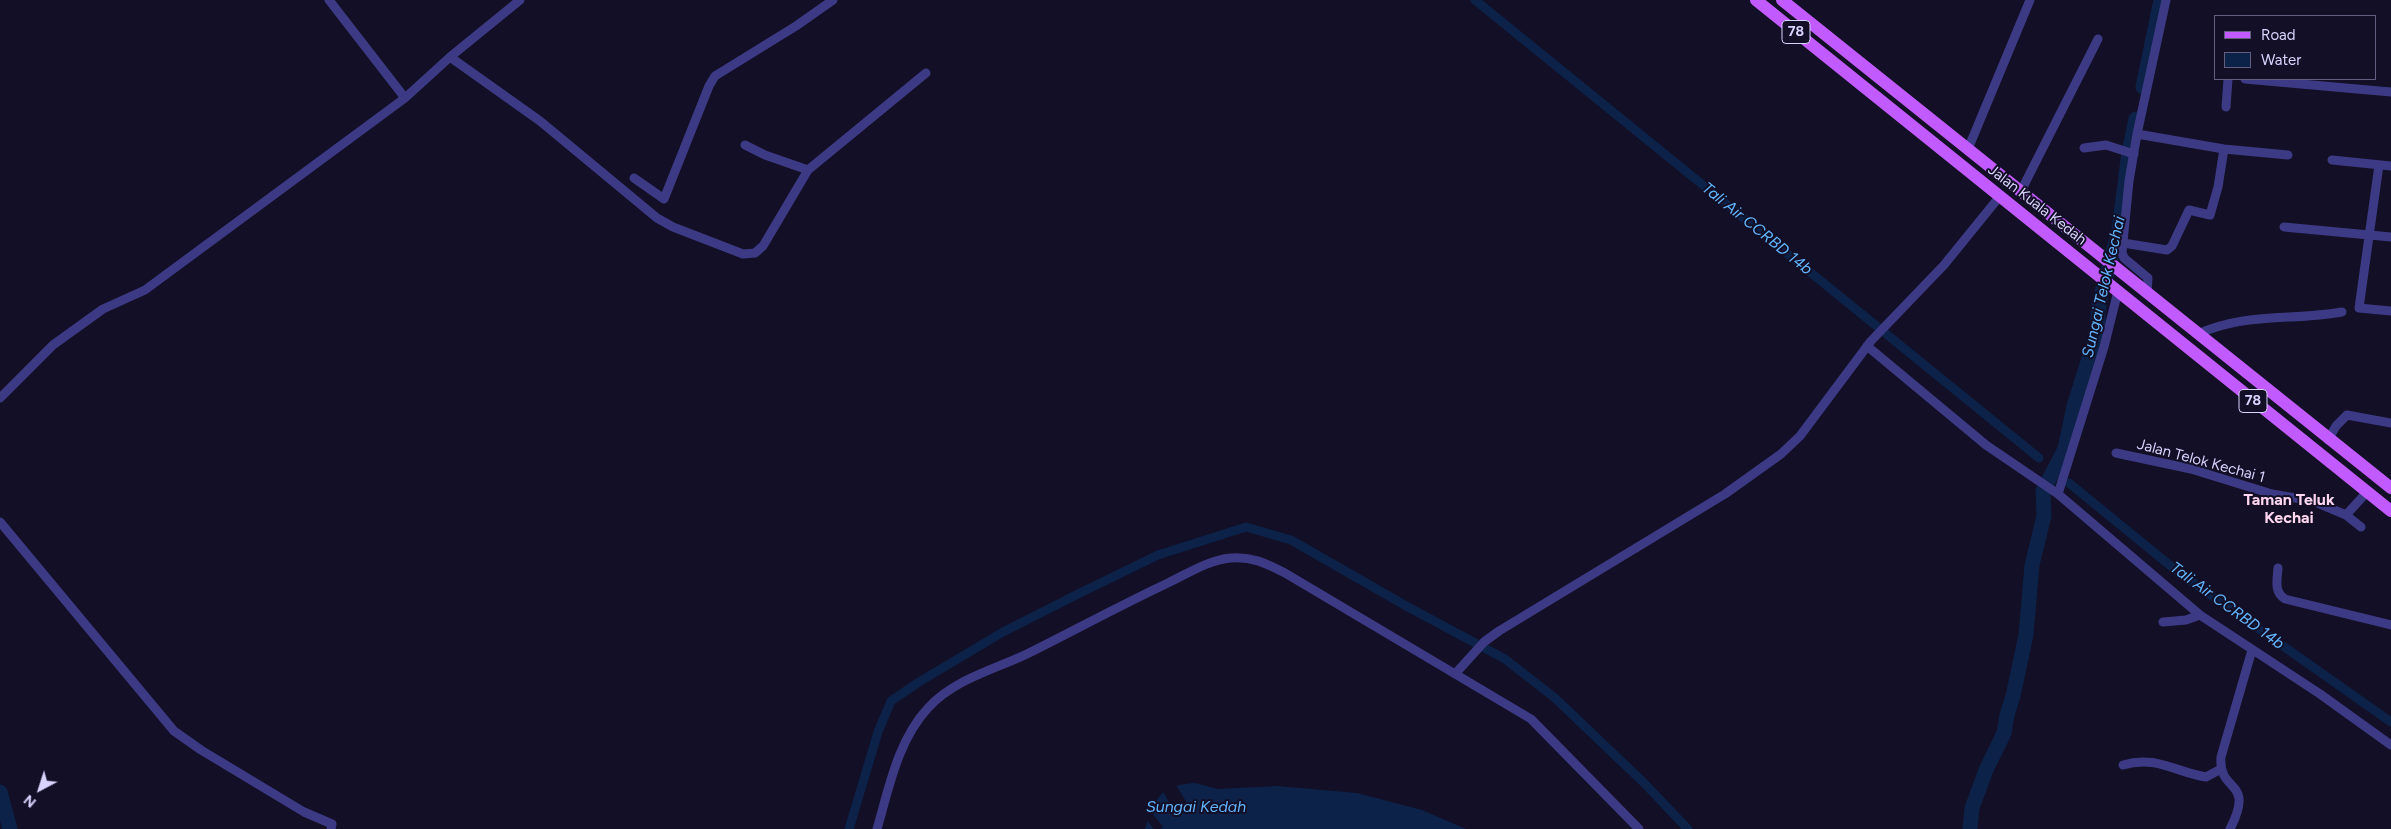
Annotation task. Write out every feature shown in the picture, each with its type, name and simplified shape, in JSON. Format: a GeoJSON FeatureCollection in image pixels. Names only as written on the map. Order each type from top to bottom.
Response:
{"type":"FeatureCollection","features":[{"type":"Feature","properties":{"kind":"main road","name":"Jalan Kuala Kedah"},"geometry":{"type":"LineString","coordinates":[[1756,0],[2079,258],[2391,511]]}},
{"type":"Feature","properties":{"kind":"main road","name":"Jalan Kuala Kedah"},"geometry":{"type":"LineString","coordinates":[[1782,0],[1968,150],[2090,245],[2328,440],[2391,488]]}},
{"type":"Feature","properties":{"kind":"main road"},"geometry":{"type":"LineString","coordinates":[[1887,106],[1893,89]]}},
{"type":"Feature","properties":{"kind":"street"},"geometry":{"type":"LineString","coordinates":[[330,0],[404,98]]}},
{"type":"Feature","properties":{"kind":"street"},"geometry":{"type":"LineString","coordinates":[[0,398],[52,345],[103,309],[145,290],[404,98],[450,57],[520,0]]}},
{"type":"Feature","properties":{"kind":"street"},"geometry":{"type":"LineString","coordinates":[[634,178],[664,200],[709,86],[715,76],[796,26],[833,0]]}},
{"type":"Feature","properties":{"kind":"street"},"geometry":{"type":"LineString","coordinates":[[1968,150],[2030,0]]}},
{"type":"Feature","properties":{"kind":"street"},"geometry":{"type":"LineString","coordinates":[[2148,294],[2149,279],[2123,256],[2123,243],[2130,153],[2137,134],[2166,0]]}},
{"type":"Feature","properties":{"kind":"street"},"geometry":{"type":"LineString","coordinates":[[2021,191],[2098,39]]}},
{"type":"Feature","properties":{"kind":"street"},"geometry":{"type":"LineString","coordinates":[[450,57],[540,121],[657,218],[673,227],[743,254],[760,251],[808,170],[926,73]]}},
{"type":"Feature","properties":{"kind":"street"},"geometry":{"type":"LineString","coordinates":[[2226,107],[2228,80]]}},
{"type":"Feature","properties":{"kind":"street"},"geometry":{"type":"LineString","coordinates":[[2256,80],[2391,92]]}},
{"type":"Feature","properties":{"kind":"street"},"geometry":{"type":"LineString","coordinates":[[2137,134],[2224,149],[2288,155]]}},
{"type":"Feature","properties":{"kind":"street"},"geometry":{"type":"LineString","coordinates":[[745,145],[765,156],[808,170]]}},
{"type":"Feature","properties":{"kind":"street"},"geometry":{"type":"LineString","coordinates":[[2084,148],[2106,145],[2130,153]]}},
{"type":"Feature","properties":{"kind":"street"},"geometry":{"type":"LineString","coordinates":[[2123,243],[2167,250],[2172,246],[2189,210],[2210,215],[2218,187],[2224,149]]}},
{"type":"Feature","properties":{"kind":"street"},"geometry":{"type":"LineString","coordinates":[[2332,160],[2391,166]]}},
{"type":"Feature","properties":{"kind":"street"},"geometry":{"type":"LineString","coordinates":[[2379,165],[2359,308],[2391,311]]}},
{"type":"Feature","properties":{"kind":"street"},"geometry":{"type":"LineString","coordinates":[[1455,674],[1484,642],[1725,494],[1781,454],[1806,428],[1869,343],[1888,321],[1944,265],[2000,196]]}},
{"type":"Feature","properties":{"kind":"street"},"geometry":{"type":"LineString","coordinates":[[2284,227],[2368,234],[2391,238]]}},
{"type":"Feature","properties":{"kind":"street"},"geometry":{"type":"LineString","coordinates":[[2054,492],[2104,348],[2117,290]]}},
{"type":"Feature","properties":{"kind":"street"},"geometry":{"type":"LineString","coordinates":[[2198,334],[2232,322],[2342,312]]}},
{"type":"Feature","properties":{"kind":"street"},"geometry":{"type":"LineString","coordinates":[[1869,343],[1986,445],[2054,492],[2200,615],[2320,694],[2391,745]]}},
{"type":"Feature","properties":{"kind":"street"},"geometry":{"type":"LineString","coordinates":[[2328,440],[2336,426],[2347,415],[2391,423]]}},
{"type":"Feature","properties":{"kind":"street","name":"Jalan Telok Kechai 1"},"geometry":{"type":"LineString","coordinates":[[2116,453],[2191,469],[2272,494],[2313,501],[2346,515],[2361,527]]}},
{"type":"Feature","properties":{"kind":"street"},"geometry":{"type":"LineString","coordinates":[[2346,515],[2367,492]]}},
{"type":"Feature","properties":{"kind":"street"},"geometry":{"type":"LineString","coordinates":[[0,522],[174,731],[201,750],[304,812],[332,824],[331,829]]}},
{"type":"Feature","properties":{"kind":"street"},"geometry":{"type":"LineString","coordinates":[[877,829],[904,744],[918,719],[937,699],[975,676],[1032,652],[1101,615],[1205,564],[1241,557],[1260,560],[1269,565],[1531,719],[1639,829]]}},
{"type":"Feature","properties":{"kind":"street"},"geometry":{"type":"LineString","coordinates":[[2278,568],[2278,593],[2285,599],[2391,625]]}},
{"type":"Feature","properties":{"kind":"street"},"geometry":{"type":"LineString","coordinates":[[2163,622],[2186,620],[2200,615]]}},
{"type":"Feature","properties":{"kind":"street"},"geometry":{"type":"LineString","coordinates":[[2230,829],[2241,801],[2236,789],[2221,769],[2221,757],[2252,650]]}},
{"type":"Feature","properties":{"kind":"street"},"geometry":{"type":"LineString","coordinates":[[2123,765],[2151,761],[2206,777],[2221,769]]}},
{"type":"Feature","properties":{"kind":"water","name":"Sungai Kedah"},"geometry":{"type":"Polygon","coordinates":[[[1195,783],[1218,789],[1277,786],[1357,793],[1422,810],[1466,829],[1145,829],[1156,801],[1166,790],[1183,784],[1195,783]]]}},
{"type":"Feature","properties":{"kind":"pier"},"geometry":{"type":"Polygon","coordinates":[[[1174,782],[1190,808],[1177,816],[1162,790],[1174,782]]]}},
{"type":"Feature","properties":{"kind":"pier"},"geometry":{"type":"Polygon","coordinates":[[[1149,809],[1163,827],[1160,829],[1154,829],[1146,819],[1149,809]]]}},
{"type":"Feature","properties":{"kind":"waterway","name":"Tali Air CCRBD 14b"},"geometry":{"type":"LineString","coordinates":[[1475,0],[2039,458]]}},
{"type":"Feature","properties":{"kind":"waterway","name":"Sungai Telok Kechai"},"geometry":{"type":"LineString","coordinates":[[2143,87],[2161,0]]}},
{"type":"Feature","properties":{"kind":"waterway","name":"Sungai Telok Kechai"},"geometry":{"type":"LineString","coordinates":[[1970,829],[1972,808],[1986,770],[2004,733],[2013,696],[2026,635],[2032,565],[2044,516],[2043,491],[2065,449],[2074,406],[2097,333],[2099,303],[2119,230],[2129,152],[2136,119]]}},
{"type":"Feature","properties":{"kind":"waterway","name":"Tali Air CCRBD 14b"},"geometry":{"type":"LineString","coordinates":[[2069,483],[2178,572],[2391,722]]}},
{"type":"Feature","properties":{"kind":"waterway"},"geometry":{"type":"LineString","coordinates":[[849,829],[878,732],[891,701],[1003,632],[1080,593],[1158,555],[1246,527],[1291,540],[1408,607],[1505,659],[1555,698],[1644,783],[1688,829]]}},
{"type":"Feature","properties":{"kind":"waterway"},"geometry":{"type":"LineString","coordinates":[[0,792],[10,829]]}},
{"type":"Feature","properties":{"kind":"district","name":"Taman Teluk Kechai"},"geometry":{"type":"Point","coordinates":[2289,509]}}]}
